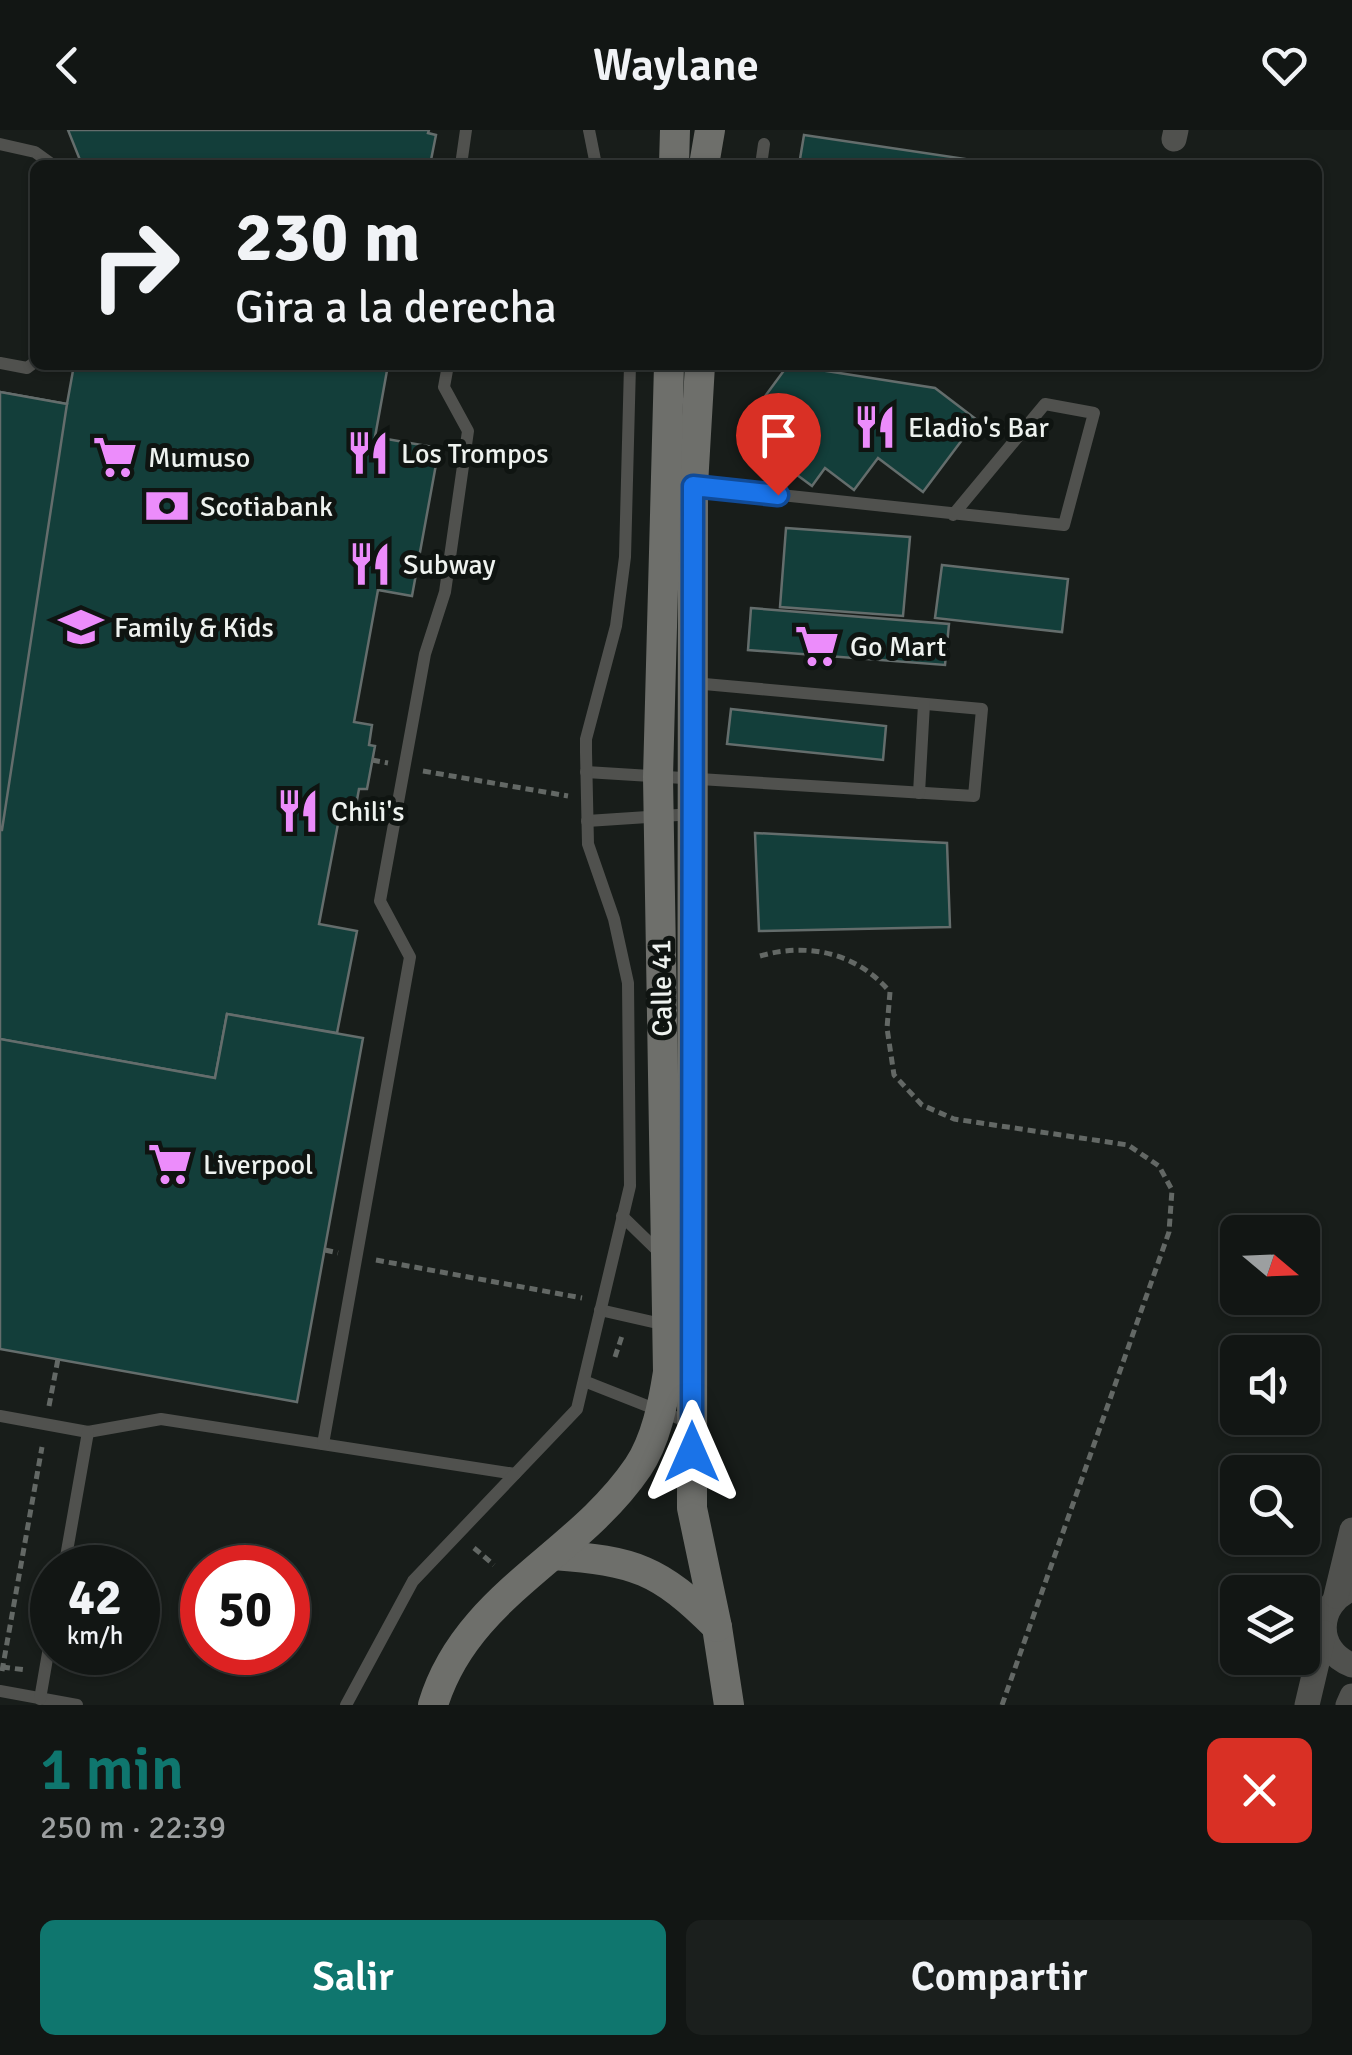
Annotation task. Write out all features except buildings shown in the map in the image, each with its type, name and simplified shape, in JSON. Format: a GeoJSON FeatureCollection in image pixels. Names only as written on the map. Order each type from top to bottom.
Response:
{"type":"FeatureCollection","features":[{"type":"Feature","properties":{"kind":"main road"},"geometry":{"type":"LineString","coordinates":[[674,160],[676,130]]}},
{"type":"Feature","properties":{"kind":"main road"},"geometry":{"type":"LineString","coordinates":[[705,160],[710,130]]}},
{"type":"Feature","properties":{"kind":"main road","name":"Calle 41"},"geometry":{"type":"LineString","coordinates":[[669,370],[658,777],[666,1258],[693,1424],[692,1508],[729,1705]]}},
{"type":"Feature","properties":{"kind":"main road","name":"Calle 41"},"geometry":{"type":"LineString","coordinates":[[434,1705],[444,1678],[472,1629],[492,1605],[554,1555],[639,1466],[662,1412],[668,1372],[693,1286],[693,486],[700,370]]}},
{"type":"Feature","properties":{"kind":"main road"},"geometry":{"type":"LineString","coordinates":[[554,1555],[609,1559],[660,1577],[717,1627]]}},
{"type":"Feature","properties":{"kind":"street"},"geometry":{"type":"LineString","coordinates":[[1306,1705],[1324,1620],[1344,1592],[1352,1530]]}},
{"type":"Feature","properties":{"kind":"street"},"geometry":{"type":"LineString","coordinates":[[1324,1634],[1335,1655],[1352,1665]]}},
{"type":"Feature","properties":{"kind":"street"},"geometry":{"type":"LineString","coordinates":[[1348,1705],[1352,1696]]}},
{"type":"Feature","properties":{"kind":"lane"},"geometry":{"type":"LineString","coordinates":[[462,160],[466,130]]}},
{"type":"Feature","properties":{"kind":"lane"},"geometry":{"type":"LineString","coordinates":[[589,130],[595,160]]}},
{"type":"Feature","properties":{"kind":"lane"},"geometry":{"type":"LineString","coordinates":[[0,144],[35,152],[46,160]]}},
{"type":"Feature","properties":{"kind":"lane"},"geometry":{"type":"LineString","coordinates":[[761,160],[764,144]]}},
{"type":"Feature","properties":{"kind":"lane"},"geometry":{"type":"LineString","coordinates":[[0,363],[30,366]]}},
{"type":"Feature","properties":{"kind":"lane"},"geometry":{"type":"LineString","coordinates":[[323,1444],[410,957],[380,901],[425,654],[446,592],[468,431],[444,387],[447,370]]}},
{"type":"Feature","properties":{"kind":"lane"},"geometry":{"type":"LineString","coordinates":[[346,1705],[413,1581],[577,1409],[630,1186],[628,983],[614,919],[588,844],[586,772],[586,739],[616,626],[626,557],[630,370]]}},
{"type":"Feature","properties":{"kind":"lane"},"geometry":{"type":"LineString","coordinates":[[693,486],[954,514],[1064,525],[1094,414],[1045,404],[954,514]]}},
{"type":"Feature","properties":{"kind":"lane"},"geometry":{"type":"LineString","coordinates":[[586,772],[974,796],[982,709],[693,683]]}},
{"type":"Feature","properties":{"kind":"lane"},"geometry":{"type":"LineString","coordinates":[[919,793],[924,704]]}},
{"type":"Feature","properties":{"kind":"lane"},"geometry":{"type":"LineString","coordinates":[[588,821],[693,814]]}},
{"type":"Feature","properties":{"kind":"lane"},"geometry":{"type":"LineString","coordinates":[[622,1216],[693,1286]]}},
{"type":"Feature","properties":{"kind":"lane"},"geometry":{"type":"LineString","coordinates":[[600,1310],[680,1328]]}},
{"type":"Feature","properties":{"kind":"lane"},"geometry":{"type":"LineString","coordinates":[[584,1381],[693,1424]]}},
{"type":"Feature","properties":{"kind":"lane"},"geometry":{"type":"LineString","coordinates":[[0,1416],[88,1432],[162,1418],[515,1474]]}},
{"type":"Feature","properties":{"kind":"lane"},"geometry":{"type":"LineString","coordinates":[[68,1545],[88,1432]]}},
{"type":"Feature","properties":{"kind":"lane"},"geometry":{"type":"LineString","coordinates":[[40,1699],[44,1675]]}},
{"type":"Feature","properties":{"kind":"lane"},"geometry":{"type":"LineString","coordinates":[[0,1687],[55,1703],[77,1705]]}},
{"type":"Feature","properties":{"kind":"path"},"geometry":{"type":"LineString","coordinates":[[372,760],[391,764]]}},
{"type":"Feature","properties":{"kind":"path"},"geometry":{"type":"LineString","coordinates":[[420,770],[568,796]]}},
{"type":"Feature","properties":{"kind":"path"},"geometry":{"type":"LineString","coordinates":[[760,956],[782,950],[834,953],[872,971],[890,992],[887,1028],[894,1075],[922,1105],[954,1119],[1128,1145],[1159,1166],[1172,1190],[1169,1232],[1002,1705]]}},
{"type":"Feature","properties":{"kind":"path"},"geometry":{"type":"LineString","coordinates":[[324,1250],[341,1253]]}},
{"type":"Feature","properties":{"kind":"path"},"geometry":{"type":"LineString","coordinates":[[375,1260],[584,1299]]}},
{"type":"Feature","properties":{"kind":"path"},"geometry":{"type":"LineString","coordinates":[[615,1357],[622,1336]]}},
{"type":"Feature","properties":{"kind":"path"},"geometry":{"type":"LineString","coordinates":[[47,1419],[58,1359]]}},
{"type":"Feature","properties":{"kind":"path"},"geometry":{"type":"LineString","coordinates":[[0,1687],[42,1447]]}},
{"type":"Feature","properties":{"kind":"path"},"geometry":{"type":"LineString","coordinates":[[473,1547],[494,1565]]}},
{"type":"Feature","properties":{"kind":"path"},"geometry":{"type":"LineString","coordinates":[[2,1666],[30,1670]]}},
{"type":"Feature","properties":{"kind":"place","name":"Eladio's Bar"},"geometry":{"type":"Point","coordinates":[875,427]}},
{"type":"Feature","properties":{"kind":"place","name":"Los Trompos"},"geometry":{"type":"Point","coordinates":[368,453]}},
{"type":"Feature","properties":{"kind":"place","name":"Mumuso"},"geometry":{"type":"Point","coordinates":[115,457]}},
{"type":"Feature","properties":{"kind":"place","name":"Scotiabank"},"geometry":{"type":"Point","coordinates":[167,506]}},
{"type":"Feature","properties":{"kind":"place","name":"Subway"},"geometry":{"type":"Point","coordinates":[370,564]}},
{"type":"Feature","properties":{"kind":"place","name":"Family & Kids"},"geometry":{"type":"Point","coordinates":[81,627]}},
{"type":"Feature","properties":{"kind":"place","name":"Go Mart"},"geometry":{"type":"Point","coordinates":[817,646]}},
{"type":"Feature","properties":{"kind":"place","name":"Chili's"},"geometry":{"type":"Point","coordinates":[298,811]}},
{"type":"Feature","properties":{"kind":"place","name":"Liverpool"},"geometry":{"type":"Point","coordinates":[170,1164]}},
{"type":"Feature","properties":{"kind":"route"},"geometry":{"type":"LineString","coordinates":[[692,1452],[693,486],[778,495]]}}]}
